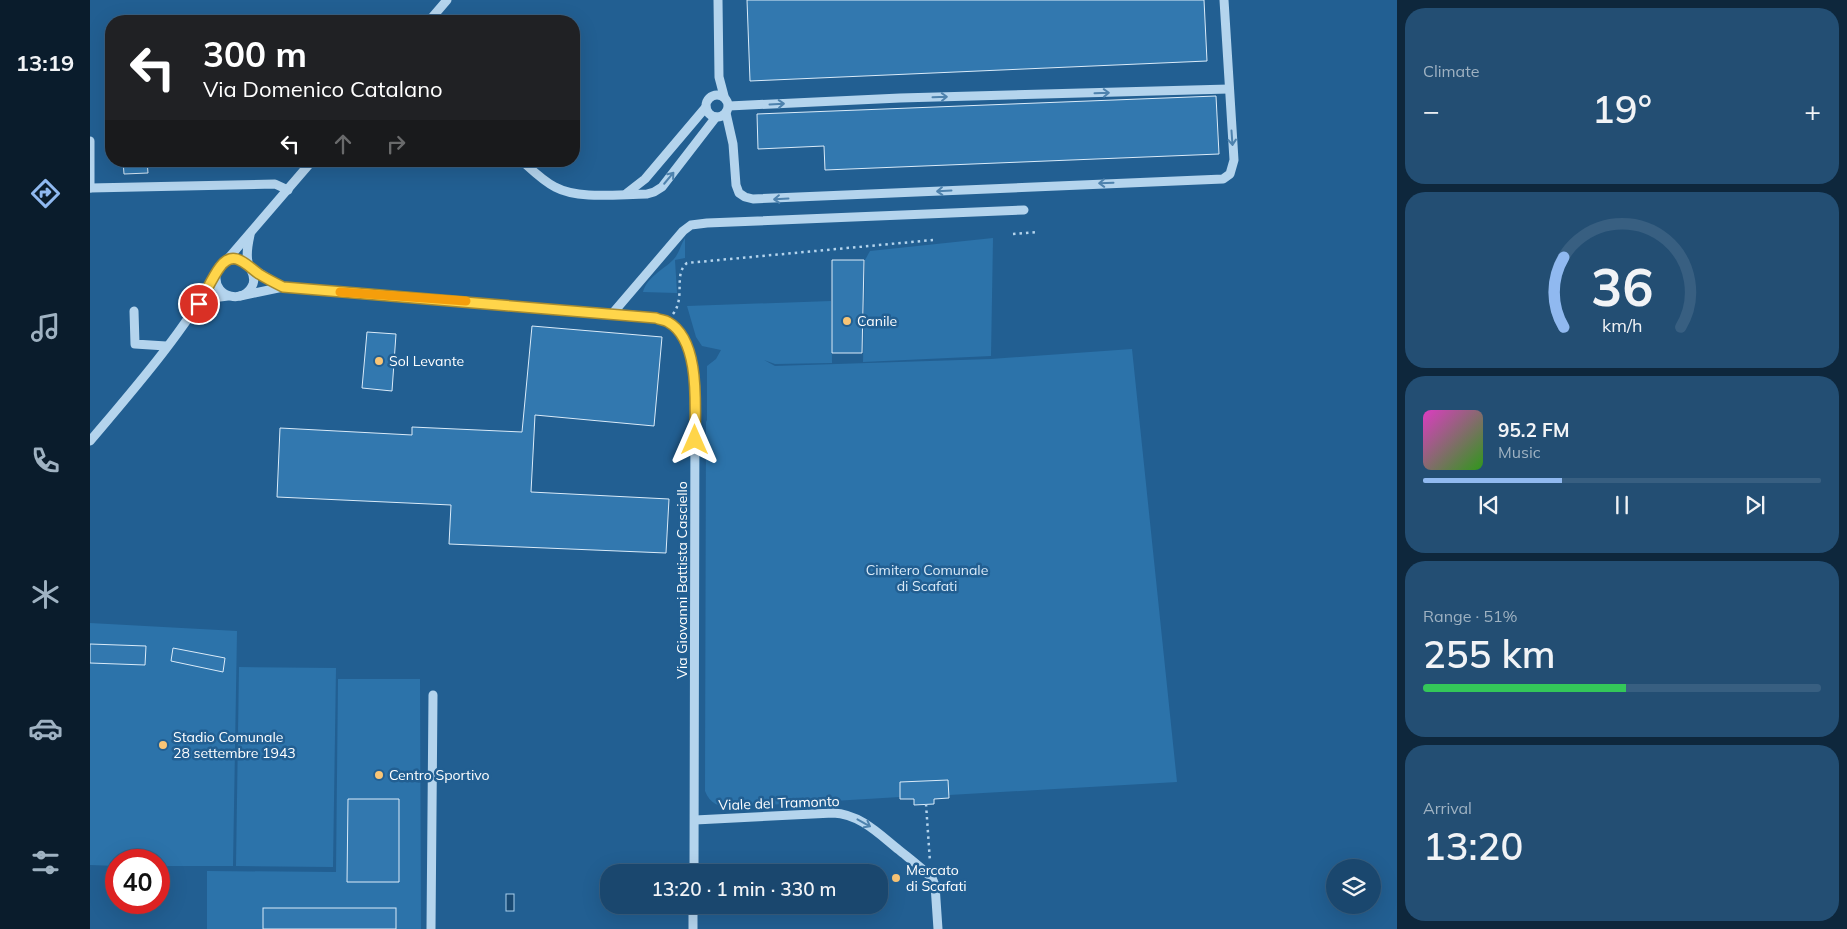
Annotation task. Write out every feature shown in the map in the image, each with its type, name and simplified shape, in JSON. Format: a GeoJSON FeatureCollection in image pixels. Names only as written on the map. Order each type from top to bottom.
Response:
{"type":"FeatureCollection","features":[{"type":"Feature","properties":{"kind":"street"},"geometry":{"type":"LineString","coordinates":[[434,15],[447,0]]}},
{"type":"Feature","properties":{"kind":"street"},"geometry":{"type":"LineString","coordinates":[[718,0],[719,77],[728,109],[734,144],[736,185],[739,193],[753,199],[1222,179],[1230,174],[1234,160],[1224,0]]}},
{"type":"Feature","properties":{"kind":"street"},"geometry":{"type":"LineString","coordinates":[[627,194],[645,180],[706,107],[719,77]]}},
{"type":"Feature","properties":{"kind":"street"},"geometry":{"type":"LineString","coordinates":[[529,167],[553,187],[563,191],[586,194],[647,194],[662,187],[716,117],[720,117],[728,109],[900,98],[1229,89]]}},
{"type":"Feature","properties":{"kind":"street"},"geometry":{"type":"LineString","coordinates":[[711,97],[717,94],[724,96]]}},
{"type":"Feature","properties":{"kind":"street"},"geometry":{"type":"LineString","coordinates":[[706,107],[709,114],[716,117]]}},
{"type":"Feature","properties":{"kind":"street"},"geometry":{"type":"LineString","coordinates":[[90,140],[90,188],[275,184],[288,190]]}},
{"type":"Feature","properties":{"kind":"street"},"geometry":{"type":"LineString","coordinates":[[90,441],[199,304],[224,262],[250,235],[307,167]]}},
{"type":"Feature","properties":{"kind":"street"},"geometry":{"type":"LineString","coordinates":[[612,314],[677,237],[691,225],[1024,210]]}},
{"type":"Feature","properties":{"kind":"street"},"geometry":{"type":"LineString","coordinates":[[240,296],[250,290],[254,279],[247,251],[250,235]]}},
{"type":"Feature","properties":{"kind":"street"},"geometry":{"type":"LineString","coordinates":[[224,262],[240,259],[283,287]]}},
{"type":"Feature","properties":{"kind":"street"},"geometry":{"type":"LineString","coordinates":[[216,274],[216,280],[220,289],[228,296]]}},
{"type":"Feature","properties":{"kind":"street"},"geometry":{"type":"LineString","coordinates":[[199,304],[212,298],[240,296],[283,287],[642,316],[668,322]]}},
{"type":"Feature","properties":{"kind":"street"},"geometry":{"type":"LineString","coordinates":[[134,311],[135,344],[166,346]]}},
{"type":"Feature","properties":{"kind":"street","name":"Via Giovanni Battista Casciello"},"geometry":{"type":"LineString","coordinates":[[668,322],[684,340],[691,356],[694,377],[694,864]]}},
{"type":"Feature","properties":{"kind":"street"},"geometry":{"type":"LineString","coordinates":[[430,929],[433,695]]}},
{"type":"Feature","properties":{"kind":"street","name":"Viale del Tramonto"},"geometry":{"type":"LineString","coordinates":[[695,820],[843,814],[871,827],[932,878]]}},
{"type":"Feature","properties":{"kind":"street"},"geometry":{"type":"LineString","coordinates":[[932,878],[936,885],[938,929]]}},
{"type":"Feature","properties":{"kind":"street"},"geometry":{"type":"LineString","coordinates":[[693,914],[693,929]]}},
{"type":"Feature","properties":{"kind":"path"},"geometry":{"type":"LineString","coordinates":[[1013,234],[1037,232]]}},
{"type":"Feature","properties":{"kind":"path"},"geometry":{"type":"LineString","coordinates":[[668,322],[678,308],[681,294],[680,276],[682,267],[687,263],[933,240]]}},
{"type":"Feature","properties":{"kind":"path"},"geometry":{"type":"LineString","coordinates":[[926,804],[932,878]]}},
{"type":"Feature","properties":{"kind":"green space"},"geometry":{"type":"Polygon","coordinates":[[[685,238],[685,258],[675,260],[677,293],[643,292],[648,282],[675,258],[685,238]]]}},
{"type":"Feature","properties":{"kind":"green space"},"geometry":{"type":"Polygon","coordinates":[[[993,238],[991,356],[863,362],[865,260],[870,251],[993,238]]]}},
{"type":"Feature","properties":{"kind":"green space","name":"Cimitero Comunale di Scafati"},"geometry":{"type":"Polygon","coordinates":[[[831,301],[832,363],[775,364],[764,360],[775,366],[991,359],[1132,349],[1177,782],[949,795],[934,799],[934,804],[914,805],[914,799],[901,799],[900,797],[732,807],[712,802],[705,791],[707,366],[716,359],[721,350],[702,346],[696,337],[687,306],[831,301]]]}},
{"type":"Feature","properties":{"kind":"green space","name":"Stadio Comunale 28 settembre 1943"},"geometry":{"type":"Polygon","coordinates":[[[90,623],[237,631],[233,866],[170,866],[170,849],[105,849],[105,866],[90,865],[90,623]]]}},
{"type":"Feature","properties":{"kind":"green space"},"geometry":{"type":"Polygon","coordinates":[[[239,667],[336,668],[333,867],[236,866],[239,667]]]}},
{"type":"Feature","properties":{"kind":"green space","name":"Centro Sportivo"},"geometry":{"type":"Polygon","coordinates":[[[338,679],[420,679],[421,929],[207,929],[207,871],[336,872],[338,679]]]}},
{"type":"Feature","properties":{"kind":"shaded area"},"geometry":{"type":"Polygon","coordinates":[[[506,894],[514,894],[514,911],[506,911],[506,894]]]}},
{"type":"Feature","properties":{"kind":"building"},"geometry":{"type":"Polygon","coordinates":[[[747,0],[1204,0],[1207,61],[750,81],[747,0]]]}},
{"type":"Feature","properties":{"kind":"building"},"geometry":{"type":"Polygon","coordinates":[[[1216,96],[1219,154],[825,170],[824,146],[758,149],[757,114],[1216,96]]]}},
{"type":"Feature","properties":{"kind":"building"},"geometry":{"type":"Polygon","coordinates":[[[123,167],[148,167],[148,173],[124,174],[123,167]]]}},
{"type":"Feature","properties":{"kind":"building","name":"Canile"},"geometry":{"type":"Polygon","coordinates":[[[832,260],[864,260],[862,353],[832,353],[832,260]]]}},
{"type":"Feature","properties":{"kind":"building"},"geometry":{"type":"Polygon","coordinates":[[[532,326],[662,337],[654,426],[535,415],[531,492],[669,499],[666,553],[449,544],[451,505],[277,497],[280,428],[412,435],[412,427],[522,432],[532,326]]]}},
{"type":"Feature","properties":{"kind":"building","name":"Sol Levante"},"geometry":{"type":"Polygon","coordinates":[[[367,332],[396,334],[392,391],[362,388],[367,332]]]}},
{"type":"Feature","properties":{"kind":"building"},"geometry":{"type":"Polygon","coordinates":[[[90,644],[146,646],[145,665],[90,663],[90,644]]]}},
{"type":"Feature","properties":{"kind":"building"},"geometry":{"type":"Polygon","coordinates":[[[173,648],[225,658],[223,672],[171,661],[173,648]]]}},
{"type":"Feature","properties":{"kind":"building"},"geometry":{"type":"Polygon","coordinates":[[[948,780],[949,798],[934,799],[934,804],[914,805],[914,799],[900,799],[900,782],[948,780]]]}},
{"type":"Feature","properties":{"kind":"building"},"geometry":{"type":"Polygon","coordinates":[[[348,799],[399,799],[399,882],[347,882],[348,799]]]}},
{"type":"Feature","properties":{"kind":"building"},"geometry":{"type":"Polygon","coordinates":[[[263,908],[396,908],[396,929],[263,929],[263,908]]]}},
{"type":"Feature","properties":{"kind":"slow traffic"},"geometry":{"type":"LineString","coordinates":[[340,292],[466,301]]}},
{"type":"Feature","properties":{"kind":"place","name":"Canile"},"geometry":{"type":"Point","coordinates":[847,321]}},
{"type":"Feature","properties":{"kind":"place","name":"Sol Levante"},"geometry":{"type":"Point","coordinates":[379,361]}},
{"type":"Feature","properties":{"kind":"place","name":"Stadio Comunale 28 settembre 1943"},"geometry":{"type":"Point","coordinates":[163,745]}},
{"type":"Feature","properties":{"kind":"place","name":"Centro Sportivo"},"geometry":{"type":"Point","coordinates":[379,775]}},
{"type":"Feature","properties":{"kind":"place","name":"Mercato di Scafati"},"geometry":{"type":"Point","coordinates":[896,878]}},
{"type":"Feature","properties":{"kind":"route"},"geometry":{"type":"LineString","coordinates":[[199,304],[221,265],[229,260],[240,259],[260,275],[283,287],[656,318],[668,322],[677,330],[691,356],[694,377],[695,440]]}}]}
